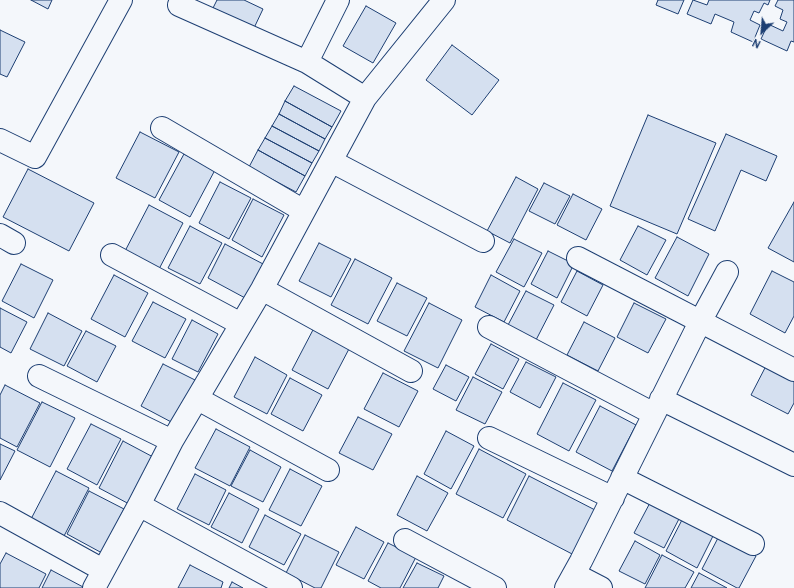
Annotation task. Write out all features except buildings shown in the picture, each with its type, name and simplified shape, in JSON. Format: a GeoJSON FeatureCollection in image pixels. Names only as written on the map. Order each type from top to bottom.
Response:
{"type":"FeatureCollection","features":[{"type":"Feature","properties":{"kind":"street"},"geometry":{"type":"LineString","coordinates":[[0,140],[34,157],[121,0]]}},
{"type":"Feature","properties":{"kind":"street"},"geometry":{"type":"LineString","coordinates":[[307,62],[338,0]]}},
{"type":"Feature","properties":{"kind":"street"},"geometry":{"type":"LineString","coordinates":[[0,513],[98,579],[172,441],[262,289],[365,98],[444,0]]}},
{"type":"Feature","properties":{"kind":"street"},"geometry":{"type":"LineString","coordinates":[[176,2],[307,62],[365,98]]}},
{"type":"Feature","properties":{"kind":"street"},"geometry":{"type":"LineString","coordinates":[[162,128],[304,211]]}},
{"type":"Feature","properties":{"kind":"street"},"geometry":{"type":"LineString","coordinates":[[331,161],[483,241]]}},
{"type":"Feature","properties":{"kind":"street"},"geometry":{"type":"LineString","coordinates":[[112,255],[241,324]]}},
{"type":"Feature","properties":{"kind":"street"},"geometry":{"type":"LineString","coordinates":[[578,258],[794,370]]}},
{"type":"Feature","properties":{"kind":"street"},"geometry":{"type":"LineString","coordinates":[[601,588],[570,581],[700,322],[727,272]]}},
{"type":"Feature","properties":{"kind":"street"},"geometry":{"type":"LineString","coordinates":[[262,289],[411,371]]}},
{"type":"Feature","properties":{"kind":"street"},"geometry":{"type":"LineString","coordinates":[[489,327],[658,406],[794,466]]}},
{"type":"Feature","properties":{"kind":"street"},"geometry":{"type":"LineString","coordinates":[[39,376],[172,441]]}},
{"type":"Feature","properties":{"kind":"street"},"geometry":{"type":"LineString","coordinates":[[198,399],[328,470]]}},
{"type":"Feature","properties":{"kind":"street"},"geometry":{"type":"LineString","coordinates":[[489,438],[613,498]]}},
{"type":"Feature","properties":{"kind":"street"},"geometry":{"type":"LineString","coordinates":[[622,478],[753,544]]}},
{"type":"Feature","properties":{"kind":"street"},"geometry":{"type":"LineString","coordinates":[[139,505],[291,588]]}},
{"type":"Feature","properties":{"kind":"street"},"geometry":{"type":"LineString","coordinates":[[405,540],[495,588]]}}]}
